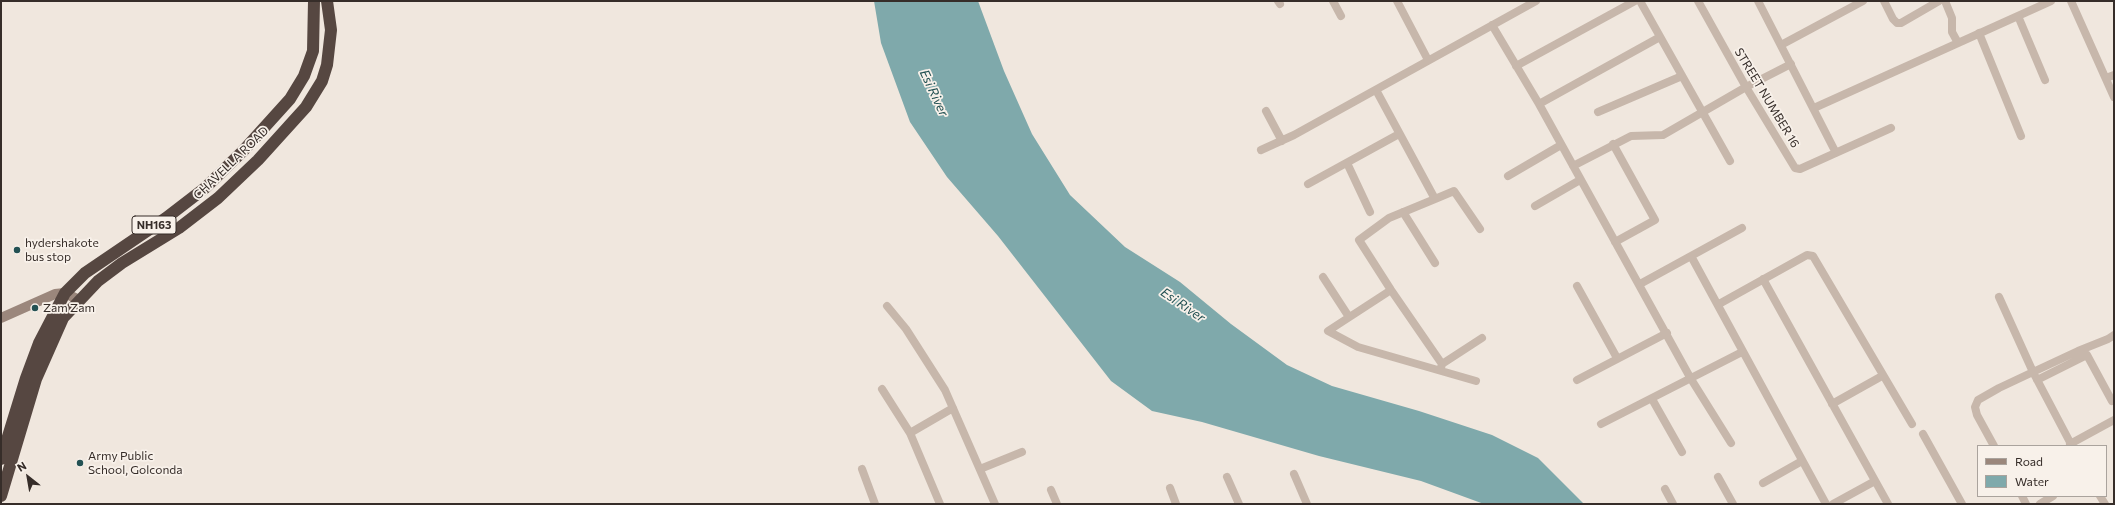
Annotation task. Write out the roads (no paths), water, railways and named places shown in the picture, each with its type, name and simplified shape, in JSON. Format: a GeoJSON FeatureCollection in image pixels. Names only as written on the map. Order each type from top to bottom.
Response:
{"type":"FeatureCollection","features":[{"type":"Feature","properties":{"kind":"highway","name":"CHAVELLA ROAD"},"geometry":{"type":"LineString","coordinates":[[1,458],[26,378],[39,343],[65,293],[85,273],[166,218],[204,188],[243,152],[290,99],[304,76],[312,51],[314,1]]}},
{"type":"Feature","properties":{"kind":"highway","name":"CHAVELLA ROAD"},"geometry":{"type":"LineString","coordinates":[[1,496],[39,373],[63,318],[98,281],[122,263],[179,228],[218,198],[258,160],[306,107],[322,81],[327,65],[331,30],[327,1]]}},
{"type":"Feature","properties":{"kind":"street"},"geometry":{"type":"LineString","coordinates":[[1333,1],[1341,16]]}},
{"type":"Feature","properties":{"kind":"street"},"geometry":{"type":"LineString","coordinates":[[1397,1],[1428,60]]}},
{"type":"Feature","properties":{"kind":"street"},"geometry":{"type":"LineString","coordinates":[[1261,150],[1282,141],[1536,1]]}},
{"type":"Feature","properties":{"kind":"street"},"geometry":{"type":"LineString","coordinates":[[1516,66],[1635,1]]}},
{"type":"Feature","properties":{"kind":"street"},"geometry":{"type":"LineString","coordinates":[[1640,1],[1730,161]]}},
{"type":"Feature","properties":{"kind":"street","name":"STREET NUMBER 16"},"geometry":{"type":"LineString","coordinates":[[1698,1],[1746,88],[1795,168],[1800,169],[1836,153]]}},
{"type":"Feature","properties":{"kind":"street"},"geometry":{"type":"LineString","coordinates":[[1758,1],[1836,153],[1891,128]]}},
{"type":"Feature","properties":{"kind":"street"},"geometry":{"type":"LineString","coordinates":[[1781,44],[1863,1]]}},
{"type":"Feature","properties":{"kind":"street"},"geometry":{"type":"LineString","coordinates":[[1884,1],[1893,20],[1897,23],[1901,23],[1939,1]]}},
{"type":"Feature","properties":{"kind":"street"},"geometry":{"type":"LineString","coordinates":[[1945,1],[1952,18],[1952,32],[1958,43]]}},
{"type":"Feature","properties":{"kind":"street"},"geometry":{"type":"LineString","coordinates":[[1814,108],[2051,1]]}},
{"type":"Feature","properties":{"kind":"street"},"geometry":{"type":"LineString","coordinates":[[2071,1],[2114,97]]}},
{"type":"Feature","properties":{"kind":"street"},"geometry":{"type":"LineString","coordinates":[[2018,16],[2045,80]]}},
{"type":"Feature","properties":{"kind":"street"},"geometry":{"type":"LineString","coordinates":[[1492,25],[1539,104],[1580,180],[1667,332],[1691,379],[1731,443]]}},
{"type":"Feature","properties":{"kind":"street"},"geometry":{"type":"LineString","coordinates":[[1979,33],[2021,136]]}},
{"type":"Feature","properties":{"kind":"street"},"geometry":{"type":"LineString","coordinates":[[1539,104],[1660,37]]}},
{"type":"Feature","properties":{"kind":"street"},"geometry":{"type":"LineString","coordinates":[[1573,166],[1613,144],[1632,136],[1663,135],[1791,64]]}},
{"type":"Feature","properties":{"kind":"street"},"geometry":{"type":"LineString","coordinates":[[2106,78],[2114,75]]}},
{"type":"Feature","properties":{"kind":"street"},"geometry":{"type":"LineString","coordinates":[[1598,112],[1682,76]]}},
{"type":"Feature","properties":{"kind":"street"},"geometry":{"type":"LineString","coordinates":[[1376,90],[1435,199]]}},
{"type":"Feature","properties":{"kind":"street"},"geometry":{"type":"LineString","coordinates":[[1266,111],[1282,141]]}},
{"type":"Feature","properties":{"kind":"street"},"geometry":{"type":"LineString","coordinates":[[1308,184],[1347,164],[1399,134]]}},
{"type":"Feature","properties":{"kind":"street"},"geometry":{"type":"LineString","coordinates":[[1613,144],[1656,220],[1615,242]]}},
{"type":"Feature","properties":{"kind":"street"},"geometry":{"type":"LineString","coordinates":[[1508,176],[1561,146]]}},
{"type":"Feature","properties":{"kind":"street"},"geometry":{"type":"LineString","coordinates":[[1347,164],[1370,212]]}},
{"type":"Feature","properties":{"kind":"street"},"geometry":{"type":"LineString","coordinates":[[1535,206],[1580,180]]}},
{"type":"Feature","properties":{"kind":"street"},"geometry":{"type":"LineString","coordinates":[[1441,367],[1359,240],[1389,218],[1454,191],[1480,229]]}},
{"type":"Feature","properties":{"kind":"street"},"geometry":{"type":"LineString","coordinates":[[1403,212],[1435,263]]}},
{"type":"Feature","properties":{"kind":"street"},"geometry":{"type":"LineString","coordinates":[[1640,284],[1742,228]]}},
{"type":"Feature","properties":{"kind":"street"},"geometry":{"type":"LineString","coordinates":[[1718,304],[1807,255],[1813,256],[1882,376],[1912,424]]}},
{"type":"Feature","properties":{"kind":"street"},"geometry":{"type":"LineString","coordinates":[[1691,256],[1826,504]]}},
{"type":"Feature","properties":{"kind":"street"},"geometry":{"type":"LineString","coordinates":[[1323,277],[1349,318]]}},
{"type":"Feature","properties":{"kind":"street"},"geometry":{"type":"LineString","coordinates":[[1763,279],[1888,504]]}},
{"type":"Feature","properties":{"kind":"street"},"geometry":{"type":"LineString","coordinates":[[1576,286],[1617,358]]}},
{"type":"Feature","properties":{"kind":"street"},"geometry":{"type":"LineString","coordinates":[[1391,290],[1328,331],[1358,346],[1441,367],[1476,381]]}},
{"type":"Feature","properties":{"kind":"street"},"geometry":{"type":"LineString","coordinates":[[1,318],[38,300],[55,294],[65,293],[79,300]]}},
{"type":"Feature","properties":{"kind":"street"},"geometry":{"type":"LineString","coordinates":[[1999,297],[2032,372],[2071,445],[2114,420]]}},
{"type":"Feature","properties":{"kind":"street"},"geometry":{"type":"LineString","coordinates":[[887,306],[906,329],[945,390],[995,504]]}},
{"type":"Feature","properties":{"kind":"street"},"geometry":{"type":"LineString","coordinates":[[1577,380],[1667,332]]}},
{"type":"Feature","properties":{"kind":"street"},"geometry":{"type":"LineString","coordinates":[[1993,445],[1977,415],[1975,407],[1978,400],[2032,372],[2114,335]]}},
{"type":"Feature","properties":{"kind":"street"},"geometry":{"type":"LineString","coordinates":[[1441,367],[1482,338]]}},
{"type":"Feature","properties":{"kind":"street"},"geometry":{"type":"LineString","coordinates":[[1601,424],[1742,352]]}},
{"type":"Feature","properties":{"kind":"street"},"geometry":{"type":"LineString","coordinates":[[2037,380],[2087,355],[2112,401]]}},
{"type":"Feature","properties":{"kind":"street"},"geometry":{"type":"LineString","coordinates":[[1832,404],[1882,376]]}},
{"type":"Feature","properties":{"kind":"street"},"geometry":{"type":"LineString","coordinates":[[882,389],[910,433],[940,504]]}},
{"type":"Feature","properties":{"kind":"street"},"geometry":{"type":"LineString","coordinates":[[1652,399],[1682,452]]}},
{"type":"Feature","properties":{"kind":"street"},"geometry":{"type":"LineString","coordinates":[[910,433],[953,408]]}},
{"type":"Feature","properties":{"kind":"street"},"geometry":{"type":"LineString","coordinates":[[1923,434],[1962,504]]}},
{"type":"Feature","properties":{"kind":"street"},"geometry":{"type":"LineString","coordinates":[[980,469],[1022,452]]}},
{"type":"Feature","properties":{"kind":"street"},"geometry":{"type":"LineString","coordinates":[[1763,483],[1802,461]]}},
{"type":"Feature","properties":{"kind":"street"},"geometry":{"type":"LineString","coordinates":[[862,469],[875,504]]}},
{"type":"Feature","properties":{"kind":"street"},"geometry":{"type":"LineString","coordinates":[[1294,474],[1307,504]]}},
{"type":"Feature","properties":{"kind":"street"},"geometry":{"type":"LineString","coordinates":[[1227,477],[1239,504]]}},
{"type":"Feature","properties":{"kind":"street"},"geometry":{"type":"LineString","coordinates":[[1718,477],[1733,504]]}},
{"type":"Feature","properties":{"kind":"street"},"geometry":{"type":"LineString","coordinates":[[1833,504],[1875,481]]}},
{"type":"Feature","properties":{"kind":"street"},"geometry":{"type":"LineString","coordinates":[[1170,488],[1176,504]]}},
{"type":"Feature","properties":{"kind":"street"},"geometry":{"type":"LineString","coordinates":[[1665,489],[1673,504]]}},
{"type":"Feature","properties":{"kind":"street"},"geometry":{"type":"LineString","coordinates":[[1051,490],[1057,504]]}},
{"type":"Feature","properties":{"kind":"street"},"geometry":{"type":"LineString","coordinates":[[2040,504],[2051,497]]}},
{"type":"Feature","properties":{"kind":"water","name":"Esi River"},"geometry":{"type":"Polygon","coordinates":[[[874,1],[978,1],[1004,71],[1032,134],[1070,195],[1125,247],[1180,282],[1231,324],[1287,365],[1332,386],[1419,411],[1492,435],[1538,458],[1584,504],[1484,504],[1421,481],[1319,456],[1202,422],[1152,411],[1111,381],[998,236],[947,177],[910,122],[881,43],[874,1]]]}},
{"type":"Feature","properties":{"kind":"place","name":"hydershakote bus stop"},"geometry":{"type":"Point","coordinates":[17,250]}},
{"type":"Feature","properties":{"kind":"place","name":"Zam Zam"},"geometry":{"type":"Point","coordinates":[35,308]}},
{"type":"Feature","properties":{"kind":"place","name":"Army Public School, Golconda"},"geometry":{"type":"Point","coordinates":[80,463]}}]}
